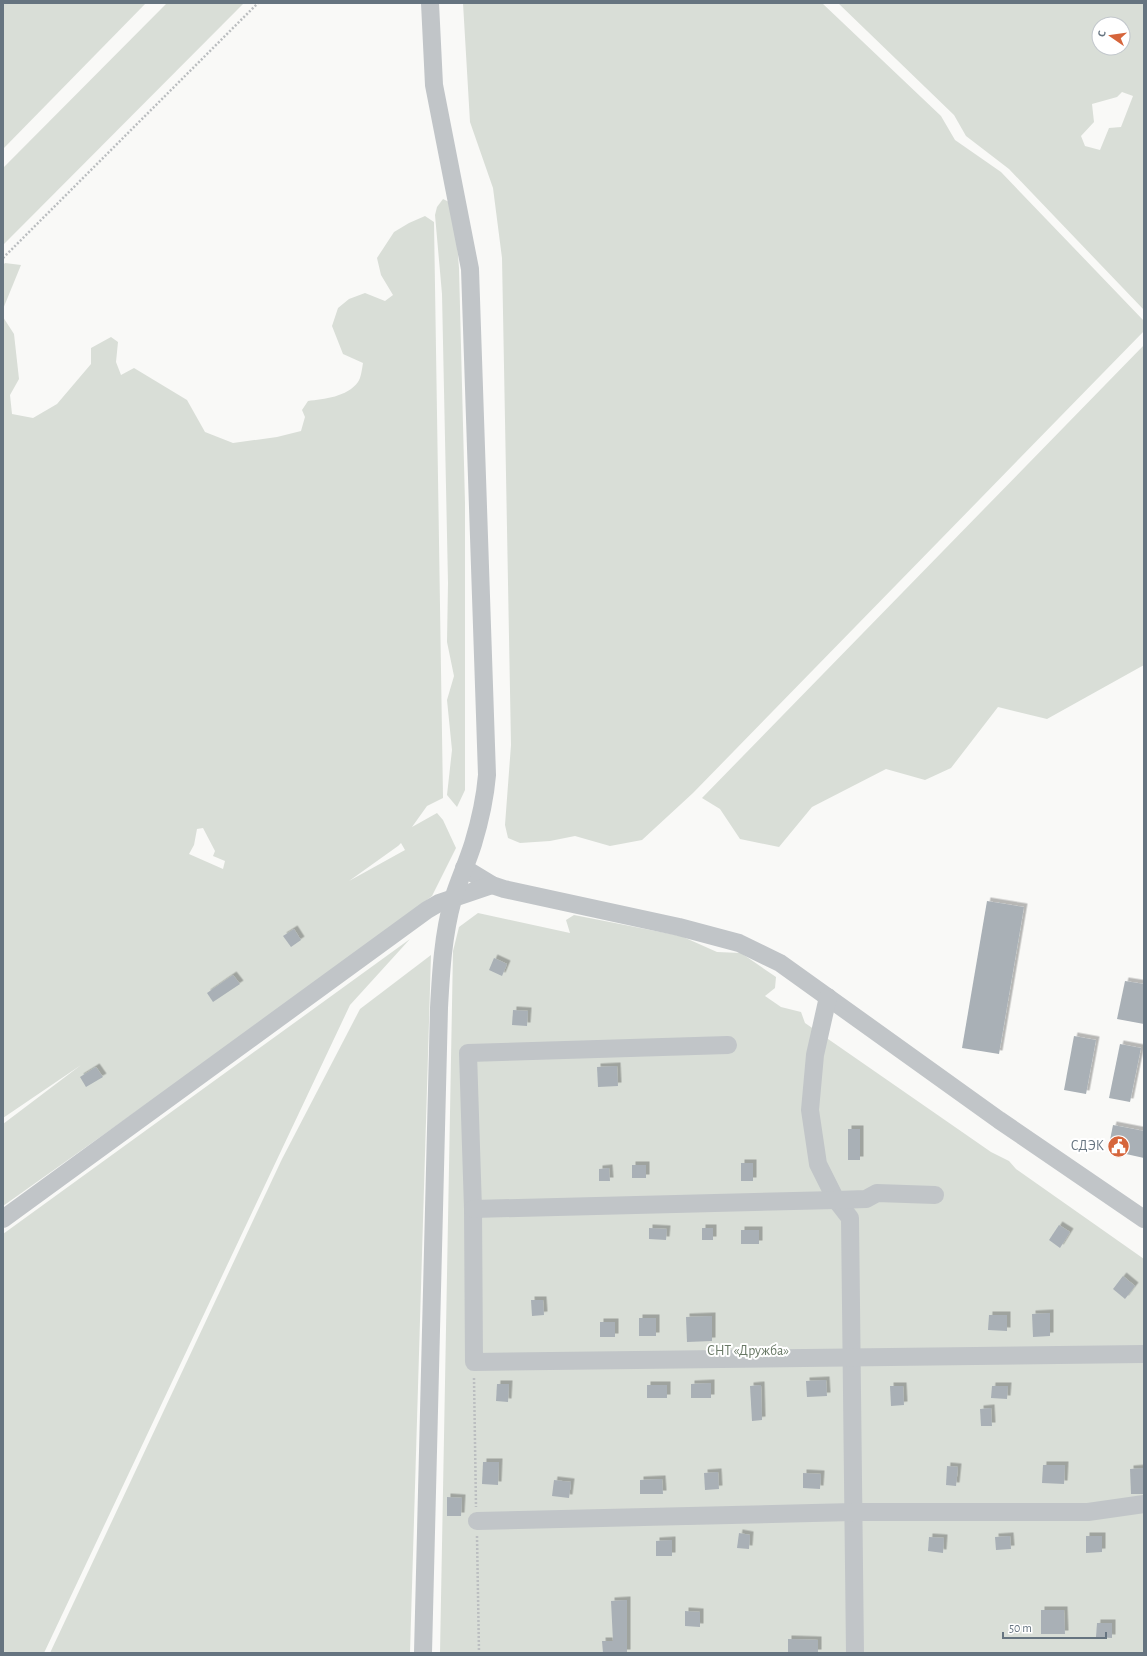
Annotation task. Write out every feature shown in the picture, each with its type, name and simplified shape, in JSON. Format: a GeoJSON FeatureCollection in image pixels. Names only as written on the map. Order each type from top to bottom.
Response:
{"type":"FeatureCollection","features":[{"type":"Feature","properties":{"kind":"street"},"geometry":{"type":"LineString","coordinates":[[423,1653],[439,1008],[442,951],[454,898],[481,816],[485,798],[487,775],[470,269],[434,85],[430,3]]}},
{"type":"Feature","properties":{"kind":"street"},"geometry":{"type":"LineString","coordinates":[[464,868],[492,885],[535,896],[679,927],[739,943],[780,963],[999,1120],[1144,1219]]}},
{"type":"Feature","properties":{"kind":"street"},"geometry":{"type":"LineString","coordinates":[[3,1218],[427,910],[439,903],[492,885]]}},
{"type":"Feature","properties":{"kind":"street"},"geometry":{"type":"LineString","coordinates":[[828,997],[815,1055],[810,1110],[818,1164],[836,1200],[850,1218],[855,1653]]}},
{"type":"Feature","properties":{"kind":"street"},"geometry":{"type":"LineString","coordinates":[[728,1045],[468,1053],[473,1209],[474,1362],[1144,1354]]}},
{"type":"Feature","properties":{"kind":"street"},"geometry":{"type":"LineString","coordinates":[[473,1209],[866,1199],[877,1193],[934,1195]]}},
{"type":"Feature","properties":{"kind":"street"},"geometry":{"type":"LineString","coordinates":[[477,1521],[853,1512],[1088,1512],[1144,1504]]}},
{"type":"Feature","properties":{"kind":"path"},"geometry":{"type":"LineString","coordinates":[[3,258],[258,3]]}},
{"type":"Feature","properties":{"kind":"green space"},"geometry":{"type":"Polygon","coordinates":[[[3,3],[146,3],[3,149],[3,3]]]}},
{"type":"Feature","properties":{"kind":"green space"},"geometry":{"type":"Polygon","coordinates":[[[167,3],[244,3],[3,245],[3,168],[167,3]]]}},
{"type":"Feature","properties":{"kind":"green space"},"geometry":{"type":"Polygon","coordinates":[[[463,3],[822,3],[941,116],[955,140],[1001,172],[1144,321],[1144,331],[693,793],[642,840],[610,846],[575,836],[550,841],[520,843],[508,838],[505,825],[511,745],[502,258],[493,188],[470,122],[463,3]]]}},
{"type":"Feature","properties":{"kind":"green space"},"geometry":{"type":"Polygon","coordinates":[[[838,3],[1144,3],[1144,310],[1009,169],[966,136],[954,115],[838,3]],[[1122,92],[1117,97],[1092,104],[1094,122],[1081,136],[1085,146],[1100,150],[1109,128],[1121,127],[1133,96],[1122,92]]]}},
{"type":"Feature","properties":{"kind":"green space"},"geometry":{"type":"Polygon","coordinates":[[[443,199],[451,203],[455,217],[459,268],[465,503],[465,790],[457,807],[447,795],[452,750],[447,700],[454,676],[447,642],[448,583],[442,294],[435,215],[437,207],[443,199]]]}},
{"type":"Feature","properties":{"kind":"green space"},"geometry":{"type":"Polygon","coordinates":[[[425,216],[434,222],[443,798],[427,806],[412,827],[437,813],[443,820],[456,848],[432,896],[340,967],[3,1206],[3,1124],[81,1065],[3,1118],[3,317],[14,334],[19,379],[10,395],[12,414],[33,418],[57,404],[91,364],[91,348],[111,337],[118,342],[116,362],[121,375],[134,368],[187,400],[205,432],[233,443],[277,437],[301,431],[305,417],[302,410],[308,401],[342,394],[358,382],[361,376],[363,363],[343,354],[332,326],[338,308],[349,299],[365,293],[385,301],[393,295],[381,275],[377,258],[394,232],[425,216]],[[203,828],[197,829],[194,845],[189,854],[223,869],[225,861],[213,856],[215,851],[203,828]],[[401,843],[398,846],[349,881],[405,850],[401,843]]]}},
{"type":"Feature","properties":{"kind":"green space"},"geometry":{"type":"Polygon","coordinates":[[[5,263],[21,265],[3,309],[3,265],[5,263]]]}},
{"type":"Feature","properties":{"kind":"green space"},"geometry":{"type":"Polygon","coordinates":[[[1144,345],[1144,665],[1047,719],[998,707],[951,768],[925,780],[886,769],[812,807],[779,847],[740,839],[720,809],[702,798],[1144,345]]]}},
{"type":"Feature","properties":{"kind":"green space","name":"СНТ «Дружба»"},"geometry":{"type":"Polygon","coordinates":[[[478,913],[570,933],[566,920],[574,915],[681,936],[717,952],[741,953],[776,977],[775,988],[765,996],[781,1007],[801,1012],[805,1023],[991,1152],[1009,1161],[1016,1169],[1144,1259],[1144,1653],[440,1653],[453,951],[459,927],[478,913]]]}},
{"type":"Feature","properties":{"kind":"green space"},"geometry":{"type":"Polygon","coordinates":[[[410,939],[350,1005],[44,1653],[3,1653],[3,1234],[410,939]]]}},
{"type":"Feature","properties":{"kind":"green space"},"geometry":{"type":"Polygon","coordinates":[[[431,955],[410,1653],[50,1653],[282,1159],[360,1009],[431,955]]]}},
{"type":"Feature","properties":{"kind":"building"},"geometry":{"type":"Polygon","coordinates":[[[987,901],[1024,907],[999,1054],[962,1048],[987,901]]]}},
{"type":"Feature","properties":{"kind":"building"},"geometry":{"type":"Polygon","coordinates":[[[294,929],[301,940],[291,947],[283,936],[294,929]]]}},
{"type":"Feature","properties":{"kind":"building"},"geometry":{"type":"Polygon","coordinates":[[[494,958],[507,964],[502,976],[489,970],[494,958]]]}},
{"type":"Feature","properties":{"kind":"building"},"geometry":{"type":"Polygon","coordinates":[[[233,975],[240,984],[213,1002],[207,993],[233,975]]]}},
{"type":"Feature","properties":{"kind":"building"},"geometry":{"type":"Polygon","coordinates":[[[1125,981],[1144,984],[1144,1024],[1117,1019],[1125,981]]]}},
{"type":"Feature","properties":{"kind":"building"},"geometry":{"type":"Polygon","coordinates":[[[513,1010],[528,1011],[527,1026],[512,1025],[513,1010]]]}},
{"type":"Feature","properties":{"kind":"building"},"geometry":{"type":"Polygon","coordinates":[[[1074,1036],[1096,1040],[1086,1094],[1064,1090],[1074,1036]]]}},
{"type":"Feature","properties":{"kind":"building"},"geometry":{"type":"Polygon","coordinates":[[[1120,1044],[1141,1048],[1130,1102],[1109,1098],[1120,1044]]]}},
{"type":"Feature","properties":{"kind":"building"},"geometry":{"type":"Polygon","coordinates":[[[617,1066],[618,1086],[598,1087],[597,1067],[617,1066]]]}},
{"type":"Feature","properties":{"kind":"building"},"geometry":{"type":"Polygon","coordinates":[[[96,1067],[103,1077],[86,1087],[80,1077],[96,1067]]]}},
{"type":"Feature","properties":{"kind":"building"},"geometry":{"type":"Polygon","coordinates":[[[1113,1125],[1144,1131],[1144,1158],[1108,1150],[1113,1125]]]}},
{"type":"Feature","properties":{"kind":"building"},"geometry":{"type":"Polygon","coordinates":[[[848,1129],[860,1129],[860,1160],[848,1160],[848,1129]]]}},
{"type":"Feature","properties":{"kind":"building"},"geometry":{"type":"Polygon","coordinates":[[[741,1163],[753,1163],[753,1181],[741,1181],[741,1163]]]}},
{"type":"Feature","properties":{"kind":"building"},"geometry":{"type":"Polygon","coordinates":[[[632,1165],[646,1165],[646,1178],[632,1178],[632,1165]]]}},
{"type":"Feature","properties":{"kind":"building"},"geometry":{"type":"Polygon","coordinates":[[[609,1168],[610,1181],[599,1181],[599,1169],[609,1168]]]}},
{"type":"Feature","properties":{"kind":"building"},"geometry":{"type":"Polygon","coordinates":[[[1059,1225],[1070,1232],[1060,1248],[1049,1240],[1059,1225]]]}},
{"type":"Feature","properties":{"kind":"building"},"geometry":{"type":"Polygon","coordinates":[[[649,1228],[667,1229],[666,1240],[649,1239],[649,1228]]]}},
{"type":"Feature","properties":{"kind":"building"},"geometry":{"type":"Polygon","coordinates":[[[702,1228],[713,1228],[713,1240],[702,1240],[702,1228]]]}},
{"type":"Feature","properties":{"kind":"building"},"geometry":{"type":"Polygon","coordinates":[[[741,1230],[759,1230],[759,1244],[741,1244],[741,1230]]]}},
{"type":"Feature","properties":{"kind":"building"},"geometry":{"type":"Polygon","coordinates":[[[1123,1276],[1135,1286],[1125,1299],[1113,1289],[1123,1276]]]}},
{"type":"Feature","properties":{"kind":"building"},"geometry":{"type":"Polygon","coordinates":[[[531,1300],[543,1300],[544,1315],[532,1316],[531,1300]]]}},
{"type":"Feature","properties":{"kind":"building"},"geometry":{"type":"Polygon","coordinates":[[[1050,1313],[1050,1336],[1033,1337],[1032,1314],[1050,1313]]]}},
{"type":"Feature","properties":{"kind":"building"},"geometry":{"type":"Polygon","coordinates":[[[989,1315],[1007,1315],[1007,1331],[988,1330],[989,1315]]]}},
{"type":"Feature","properties":{"kind":"building"},"geometry":{"type":"Polygon","coordinates":[[[712,1316],[712,1341],[687,1342],[686,1317],[712,1316]]]}},
{"type":"Feature","properties":{"kind":"building"},"geometry":{"type":"Polygon","coordinates":[[[639,1318],[656,1318],[656,1336],[639,1336],[639,1318]]]}},
{"type":"Feature","properties":{"kind":"building"},"geometry":{"type":"Polygon","coordinates":[[[600,1322],[615,1322],[615,1337],[600,1337],[600,1322]]]}},
{"type":"Feature","properties":{"kind":"building"},"geometry":{"type":"Polygon","coordinates":[[[826,1380],[827,1396],[807,1397],[806,1381],[826,1380]]]}},
{"type":"Feature","properties":{"kind":"building"},"geometry":{"type":"Polygon","coordinates":[[[711,1383],[711,1398],[691,1398],[691,1384],[711,1383]]]}},
{"type":"Feature","properties":{"kind":"building"},"geometry":{"type":"Polygon","coordinates":[[[497,1384],[509,1384],[508,1402],[496,1401],[497,1384]]]}},
{"type":"Feature","properties":{"kind":"building"},"geometry":{"type":"Polygon","coordinates":[[[647,1385],[667,1385],[667,1398],[647,1398],[647,1385]]]}},
{"type":"Feature","properties":{"kind":"building"},"geometry":{"type":"Polygon","coordinates":[[[761,1385],[762,1420],[752,1421],[750,1386],[761,1385]]]}},
{"type":"Feature","properties":{"kind":"building"},"geometry":{"type":"Polygon","coordinates":[[[890,1386],[903,1386],[904,1405],[891,1406],[890,1386]]]}},
{"type":"Feature","properties":{"kind":"building"},"geometry":{"type":"Polygon","coordinates":[[[992,1386],[1008,1386],[1007,1399],[991,1398],[992,1386]]]}},
{"type":"Feature","properties":{"kind":"building"},"geometry":{"type":"Polygon","coordinates":[[[991,1408],[992,1426],[981,1426],[980,1409],[991,1408]]]}},
{"type":"Feature","properties":{"kind":"building"},"geometry":{"type":"Polygon","coordinates":[[[483,1462],[499,1462],[498,1485],[482,1484],[483,1462]]]}},
{"type":"Feature","properties":{"kind":"building"},"geometry":{"type":"Polygon","coordinates":[[[1043,1465],[1065,1465],[1064,1484],[1042,1483],[1043,1465]]]}},
{"type":"Feature","properties":{"kind":"building"},"geometry":{"type":"Polygon","coordinates":[[[947,1466],[958,1467],[956,1486],[946,1485],[947,1466]]]}},
{"type":"Feature","properties":{"kind":"building"},"geometry":{"type":"Polygon","coordinates":[[[1144,1468],[1144,1494],[1131,1494],[1130,1469],[1144,1468]]]}},
{"type":"Feature","properties":{"kind":"building"},"geometry":{"type":"Polygon","coordinates":[[[718,1472],[719,1489],[705,1490],[704,1473],[718,1472]]]}},
{"type":"Feature","properties":{"kind":"building"},"geometry":{"type":"Polygon","coordinates":[[[803,1473],[821,1474],[820,1489],[803,1488],[803,1473]]]}},
{"type":"Feature","properties":{"kind":"building"},"geometry":{"type":"Polygon","coordinates":[[[662,1479],[663,1494],[640,1494],[640,1480],[662,1479]]]}},
{"type":"Feature","properties":{"kind":"building"},"geometry":{"type":"Polygon","coordinates":[[[554,1480],[571,1482],[569,1498],[552,1496],[554,1480]]]}},
{"type":"Feature","properties":{"kind":"building"},"geometry":{"type":"Polygon","coordinates":[[[447,1497],[462,1498],[461,1516],[447,1516],[447,1497]]]}},
{"type":"Feature","properties":{"kind":"building"},"geometry":{"type":"Polygon","coordinates":[[[739,1533],[750,1535],[749,1549],[737,1548],[739,1533]]]}},
{"type":"Feature","properties":{"kind":"building"},"geometry":{"type":"Polygon","coordinates":[[[1010,1536],[1011,1549],[996,1550],[995,1537],[1010,1536]]]}},
{"type":"Feature","properties":{"kind":"building"},"geometry":{"type":"Polygon","coordinates":[[[1086,1536],[1102,1536],[1102,1552],[1086,1553],[1086,1536]]]}},
{"type":"Feature","properties":{"kind":"building"},"geometry":{"type":"Polygon","coordinates":[[[929,1537],[944,1538],[943,1553],[928,1551],[929,1537]]]}},
{"type":"Feature","properties":{"kind":"building"},"geometry":{"type":"Polygon","coordinates":[[[672,1540],[672,1556],[656,1556],[656,1541],[672,1540]]]}},
{"type":"Feature","properties":{"kind":"building"},"geometry":{"type":"Polygon","coordinates":[[[627,1600],[627,1653],[603,1653],[602,1641],[613,1641],[611,1601],[627,1600]]]}},
{"type":"Feature","properties":{"kind":"building"},"geometry":{"type":"Polygon","coordinates":[[[1041,1610],[1064,1610],[1065,1634],[1041,1634],[1041,1610]]]}},
{"type":"Feature","properties":{"kind":"building"},"geometry":{"type":"Polygon","coordinates":[[[685,1611],[700,1612],[700,1627],[685,1626],[685,1611]]]}},
{"type":"Feature","properties":{"kind":"building"},"geometry":{"type":"Polygon","coordinates":[[[1097,1623],[1112,1623],[1112,1638],[1096,1637],[1097,1623]]]}},
{"type":"Feature","properties":{"kind":"building"},"geometry":{"type":"Polygon","coordinates":[[[788,1639],[818,1640],[818,1653],[788,1653],[788,1639]]]}},
{"type":"Feature","properties":{"kind":"place","name":"СДЭК"},"geometry":{"type":"Point","coordinates":[1119,1146]}}]}
